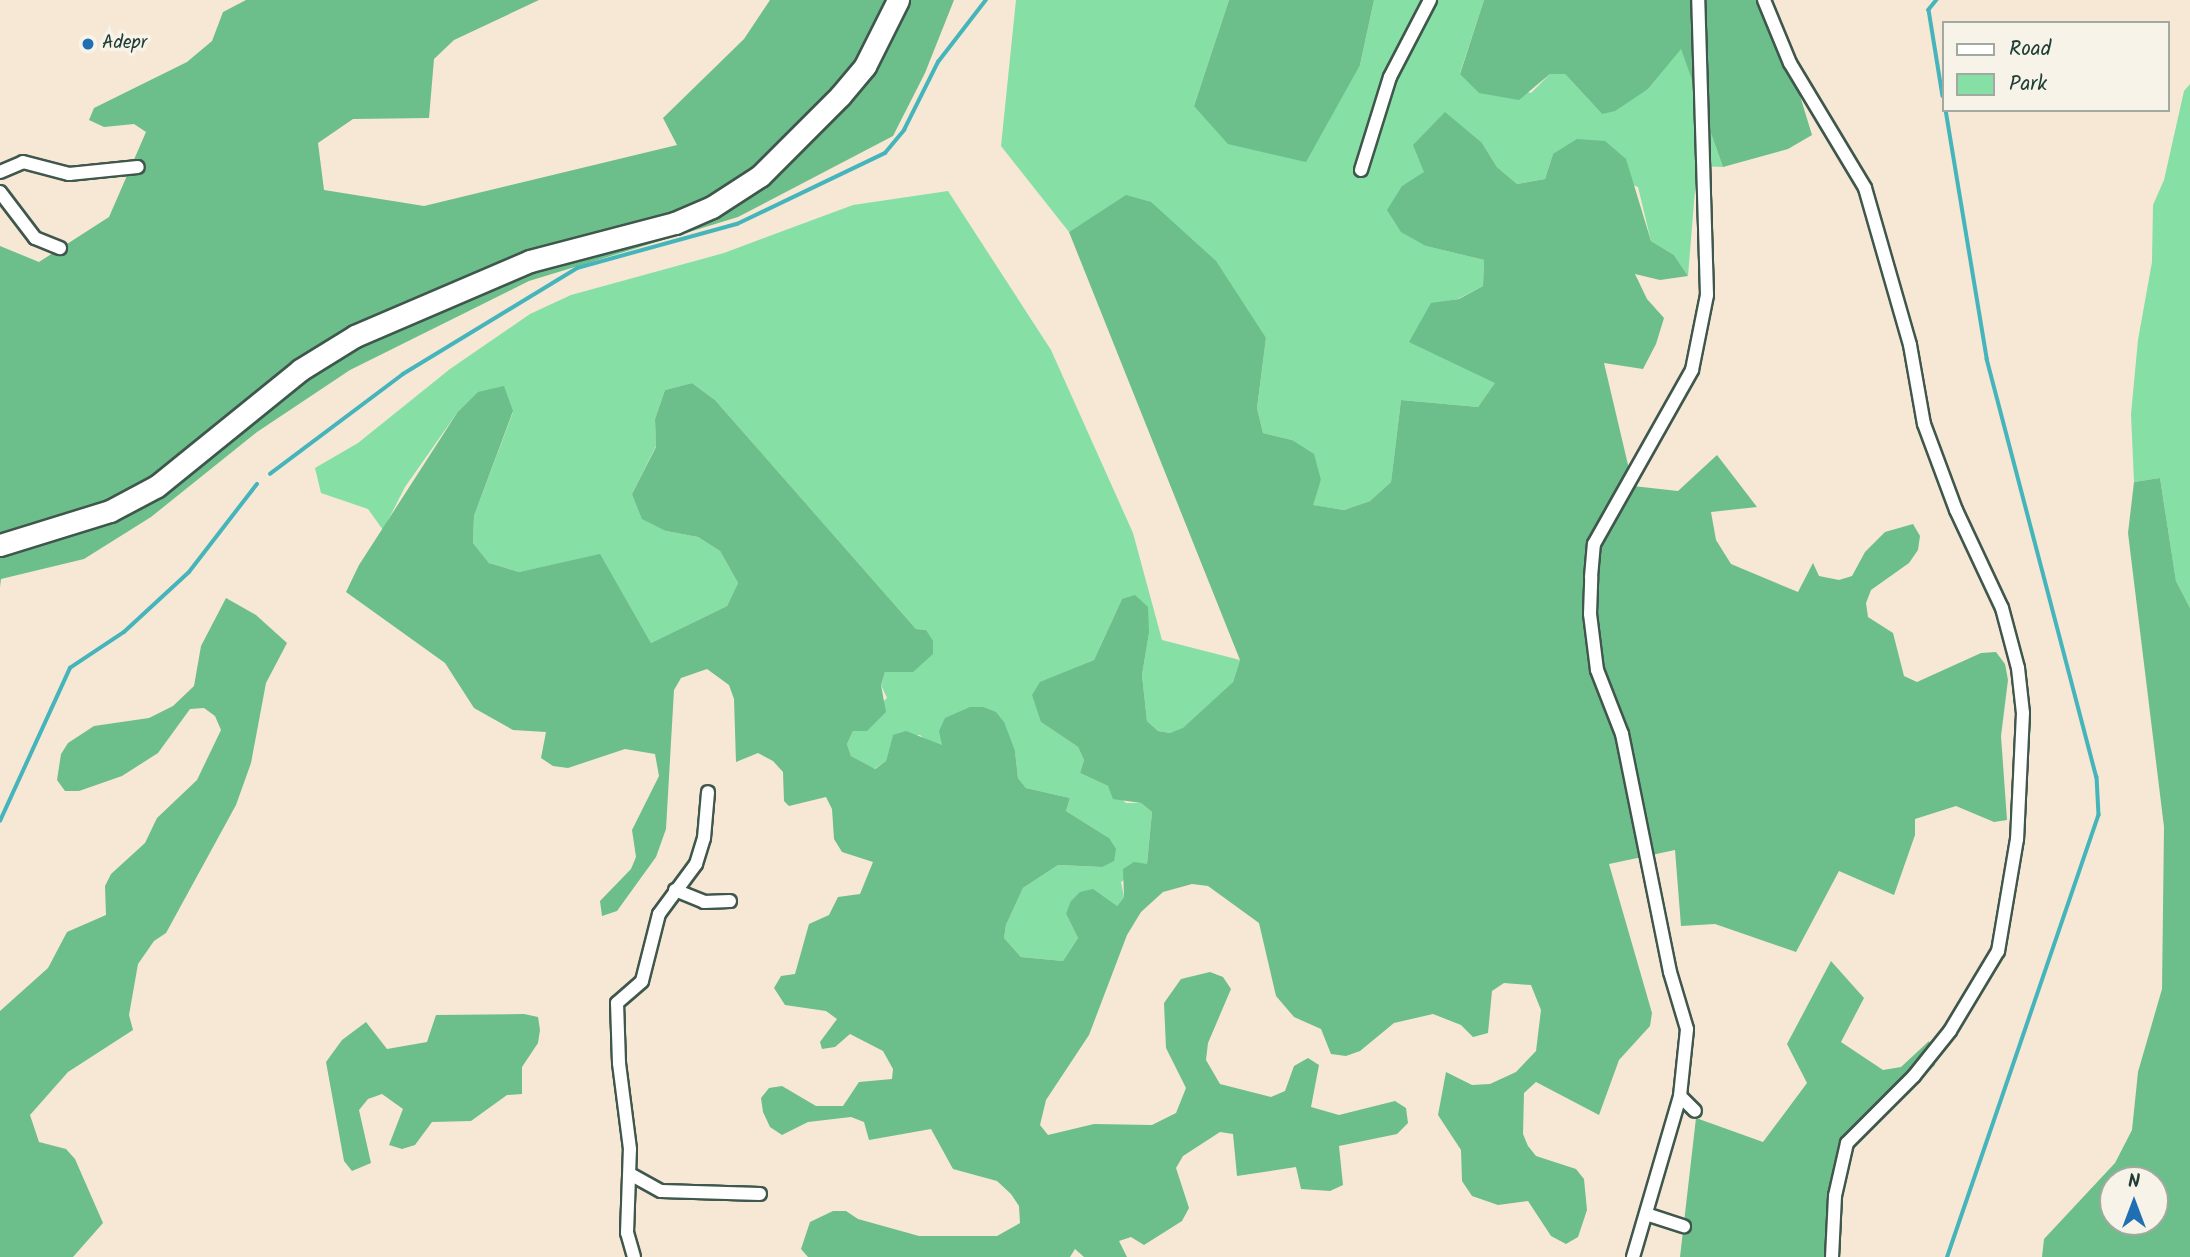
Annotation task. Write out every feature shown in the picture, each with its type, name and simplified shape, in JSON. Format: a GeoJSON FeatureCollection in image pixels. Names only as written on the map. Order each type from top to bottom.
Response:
{"type":"FeatureCollection","features":[{"type":"Feature","properties":{"kind":"highway"},"geometry":{"type":"LineString","coordinates":[[0,545],[110,512],[158,486],[300,370],[355,336],[530,261],[675,223],[712,206],[760,176],[840,96],[872,54],[898,0]]}},
{"type":"Feature","properties":{"kind":"street"},"geometry":{"type":"LineString","coordinates":[[1361,170],[1390,77],[1430,0]]}},
{"type":"Feature","properties":{"kind":"street"},"geometry":{"type":"LineString","coordinates":[[1633,1257],[1680,1096],[1685,1018],[1670,972],[1622,734],[1597,670],[1590,614],[1594,544],[1692,370],[1707,295],[1698,0]]}},
{"type":"Feature","properties":{"kind":"street"},"geometry":{"type":"LineString","coordinates":[[1764,0],[1790,63],[1865,188],[1910,345],[1924,424],[1956,510],[2002,608],[2018,668],[2023,713],[2017,839],[1998,951],[1950,1031],[1914,1076],[1847,1143],[1835,1196],[1832,1257]]}},
{"type":"Feature","properties":{"kind":"street"},"geometry":{"type":"LineString","coordinates":[[0,172],[23,162],[69,173],[138,167]]}},
{"type":"Feature","properties":{"kind":"street"},"geometry":{"type":"LineString","coordinates":[[0,192],[35,238],[60,248]]}},
{"type":"Feature","properties":{"kind":"street"},"geometry":{"type":"LineString","coordinates":[[634,1257],[627,1233],[629,1174],[617,1003],[642,981],[654,925],[701,850],[708,792]]}},
{"type":"Feature","properties":{"kind":"street"},"geometry":{"type":"LineString","coordinates":[[675,890],[704,902],[730,901]]}},
{"type":"Feature","properties":{"kind":"street"},"geometry":{"type":"LineString","coordinates":[[1680,1096],[1695,1111]]}},
{"type":"Feature","properties":{"kind":"street"},"geometry":{"type":"LineString","coordinates":[[629,1174],[661,1191],[760,1194]]}},
{"type":"Feature","properties":{"kind":"street"},"geometry":{"type":"LineString","coordinates":[[1646,1214],[1684,1226]]}},
{"type":"Feature","properties":{"kind":"green space"},"geometry":{"type":"Polygon","coordinates":[[[246,0],[539,0],[454,40],[434,59],[429,118],[353,119],[318,143],[324,190],[424,206],[677,145],[663,118],[744,39],[770,0],[954,0],[925,73],[893,136],[738,217],[529,281],[350,370],[257,432],[151,517],[84,559],[1,579],[0,587],[0,246],[39,262],[109,217],[146,132],[134,124],[104,127],[89,120],[94,108],[187,62],[212,41],[223,12],[246,0]]]}},
{"type":"Feature","properties":{"kind":"green space"},"geometry":{"type":"Polygon","coordinates":[[[1016,0],[1229,0],[1194,106],[1360,65],[1374,0],[1484,0],[1460,73],[1531,93],[1550,74],[1565,74],[1602,114],[1648,89],[1681,48],[1723,167],[1697,166],[1688,276],[1674,255],[1651,241],[1638,187],[1553,154],[1545,179],[1517,184],[1497,167],[1482,143],[1402,186],[1426,246],[1484,260],[1483,286],[1458,299],[1431,304],[1496,382],[1478,407],[1401,400],[1391,482],[1370,501],[1344,510],[1312,505],[1321,480],[1292,440],[1263,433],[1257,408],[1266,338],[1126,196],[1069,232],[1001,146],[1016,0]]]}},
{"type":"Feature","properties":{"kind":"green space"},"geometry":{"type":"Polygon","coordinates":[[[1229,0],[1374,0],[1360,65],[1306,162],[1228,144],[1194,106],[1229,0]]]}},
{"type":"Feature","properties":{"kind":"green space"},"geometry":{"type":"Polygon","coordinates":[[[1484,0],[1764,0],[1790,63],[1812,135],[1788,149],[1723,167],[1681,49],[1648,89],[1615,111],[1602,114],[1565,74],[1550,74],[1519,100],[1479,93],[1460,74],[1484,0]]]}},
{"type":"Feature","properties":{"kind":"green space"},"geometry":{"type":"Polygon","coordinates":[[[2190,84],[2190,608],[2176,581],[2160,478],[2134,482],[2131,414],[2138,340],[2152,262],[2153,205],[2164,180],[2184,91],[2190,84]]]}},
{"type":"Feature","properties":{"kind":"green space"},"geometry":{"type":"Polygon","coordinates":[[[1445,112],[1482,143],[1497,167],[1517,184],[1545,179],[1553,154],[1577,139],[1605,141],[1626,159],[1651,241],[1674,255],[1688,276],[1660,280],[1635,274],[1647,299],[1664,318],[1656,344],[1643,369],[1604,363],[1633,486],[1678,491],[1717,455],[1757,507],[1711,512],[1716,540],[1731,564],[1798,592],[1813,563],[1819,576],[1839,580],[1852,576],[1865,552],[1885,532],[1913,524],[1920,536],[1918,550],[1909,563],[1871,590],[1866,603],[1868,617],[1893,633],[1904,676],[1917,682],[1981,653],[1996,652],[2005,664],[2008,680],[2001,736],[2007,820],[1994,822],[1956,806],[1915,819],[1915,835],[1894,895],[1839,871],[1796,952],[1715,924],[1681,926],[1675,850],[1609,864],[1652,1013],[1650,1026],[1619,1060],[1599,1115],[1536,1082],[1524,1093],[1523,1134],[1528,1146],[1536,1156],[1576,1169],[1584,1179],[1587,1210],[1578,1237],[1566,1244],[1551,1236],[1528,1201],[1498,1205],[1472,1196],[1462,1181],[1461,1150],[1438,1115],[1446,1072],[1472,1085],[1490,1084],[1516,1072],[1536,1051],[1541,1010],[1531,985],[1504,983],[1492,991],[1488,1033],[1473,1037],[1461,1025],[1433,1014],[1394,1023],[1360,1051],[1346,1056],[1331,1054],[1321,1029],[1294,1017],[1276,996],[1259,923],[1208,886],[1192,884],[1163,892],[1141,912],[1127,935],[1089,1035],[1046,1100],[1040,1125],[1048,1135],[1094,1124],[1152,1125],[1176,1113],[1186,1088],[1166,1048],[1164,1003],[1181,979],[1210,972],[1223,977],[1231,989],[1208,1043],[1206,1060],[1220,1084],[1271,1097],[1285,1091],[1294,1066],[1308,1058],[1319,1065],[1311,1107],[1339,1115],[1395,1101],[1406,1108],[1408,1123],[1397,1134],[1339,1146],[1343,1185],[1330,1191],[1301,1189],[1296,1167],[1237,1176],[1233,1134],[1220,1132],[1183,1156],[1176,1168],[1189,1208],[1182,1221],[1144,1245],[1131,1237],[1119,1241],[1127,1257],[1084,1257],[1075,1249],[1070,1257],[808,1257],[801,1249],[810,1222],[833,1211],[846,1211],[858,1219],[919,1236],[997,1236],[1020,1223],[1019,1206],[1011,1194],[997,1181],[953,1169],[931,1129],[869,1140],[864,1122],[851,1117],[808,1122],[782,1135],[770,1127],[763,1112],[761,1098],[769,1088],[782,1086],[816,1106],[843,1106],[859,1082],[892,1079],[893,1069],[883,1051],[850,1034],[835,1047],[822,1049],[820,1042],[837,1019],[826,1011],[785,1005],[774,988],[781,976],[795,974],[809,924],[829,915],[838,897],[860,894],[873,862],[842,852],[834,839],[832,809],[826,797],[789,806],[784,801],[783,772],[773,761],[758,753],[736,762],[734,699],[729,685],[707,669],[681,678],[674,690],[666,829],[656,857],[617,911],[602,916],[600,901],[631,869],[636,857],[632,830],[659,776],[655,754],[625,749],[568,768],[553,766],[541,758],[546,732],[513,730],[474,708],[445,663],[346,592],[359,565],[457,413],[478,392],[504,386],[513,411],[474,516],[473,543],[489,563],[519,572],[600,554],[651,643],[727,606],[738,583],[720,551],[698,537],[666,531],[642,519],[632,494],[656,447],[655,419],[665,390],[692,383],[715,400],[916,629],[926,630],[933,641],[933,654],[913,672],[885,672],[881,685],[886,712],[867,731],[853,731],[847,744],[851,756],[875,769],[886,761],[893,735],[906,731],[942,745],[939,731],[945,718],[970,707],[983,707],[996,712],[1004,722],[1015,751],[1018,778],[1026,788],[1070,798],[1066,811],[1109,838],[1116,849],[1114,861],[1102,867],[1058,865],[1023,888],[1006,925],[1004,938],[1021,957],[1063,961],[1078,938],[1066,914],[1071,901],[1080,892],[1093,889],[1117,906],[1124,897],[1123,869],[1134,862],[1147,864],[1152,812],[1141,803],[1113,799],[1108,786],[1080,773],[1084,760],[1078,747],[1041,722],[1032,695],[1040,682],[1094,660],[1122,599],[1135,595],[1148,607],[1149,633],[1142,675],[1147,721],[1158,731],[1170,733],[1183,728],[1233,682],[1240,660],[1069,232],[1126,195],[1151,202],[1216,261],[1266,338],[1257,408],[1263,433],[1292,440],[1314,454],[1321,480],[1313,505],[1344,510],[1370,501],[1391,482],[1401,400],[1478,407],[1495,383],[1409,342],[1431,303],[1459,299],[1483,286],[1484,260],[1426,246],[1401,232],[1387,210],[1402,186],[1424,172],[1413,145],[1445,112]]]}},
{"type":"Feature","properties":{"kind":"green space"},"geometry":{"type":"Polygon","coordinates":[[[948,191],[1051,350],[1133,533],[1162,640],[1240,660],[1233,682],[1183,729],[1170,733],[1158,731],[1147,721],[1142,675],[1149,633],[1122,599],[1094,660],[1040,683],[1041,722],[1078,747],[1084,760],[1080,773],[1108,786],[1126,803],[1141,803],[1152,812],[1147,864],[1121,882],[1124,897],[1116,907],[1066,914],[1078,938],[1063,961],[1021,957],[1004,938],[1006,925],[1023,888],[1058,865],[1102,867],[1109,838],[1066,811],[1070,798],[1026,788],[1018,778],[1015,751],[930,744],[920,735],[893,736],[886,761],[874,769],[851,756],[847,744],[853,731],[887,698],[881,685],[885,672],[926,630],[916,629],[715,400],[692,383],[665,390],[655,419],[656,446],[632,494],[666,531],[698,537],[720,551],[738,583],[727,606],[651,643],[600,555],[519,572],[489,563],[473,543],[474,516],[513,412],[457,413],[405,487],[383,530],[368,509],[321,493],[315,468],[358,443],[450,369],[530,314],[571,295],[724,253],[853,205],[948,191]]]}},
{"type":"Feature","properties":{"kind":"green space"},"geometry":{"type":"Polygon","coordinates":[[[2160,478],[2176,581],[2190,608],[2190,1257],[2042,1257],[2044,1239],[2099,1180],[2099,1236],[2169,1236],[2169,1166],[2112,1166],[2132,1130],[2138,1072],[2162,989],[2164,827],[2128,533],[2134,482],[2160,478]]]}},
{"type":"Feature","properties":{"kind":"green space"},"geometry":{"type":"Polygon","coordinates":[[[226,598],[256,615],[287,643],[266,683],[251,763],[236,805],[166,933],[154,941],[138,964],[129,1015],[133,1030],[68,1072],[30,1115],[39,1142],[66,1149],[75,1159],[103,1223],[73,1257],[0,1257],[0,1011],[48,968],[67,932],[106,915],[105,886],[111,874],[145,843],[157,818],[197,780],[221,730],[215,716],[204,708],[190,709],[158,753],[122,776],[79,791],[65,791],[57,780],[61,754],[68,743],[94,726],[149,718],[173,706],[194,686],[201,646],[226,598]]]}},
{"type":"Feature","properties":{"kind":"green space"},"geometry":{"type":"Polygon","coordinates":[[[1831,961],[1864,998],[1841,1042],[1883,1070],[1901,1067],[1929,1041],[1935,1065],[1861,1135],[1851,1155],[1844,1180],[1840,1257],[1680,1257],[1696,1118],[1763,1142],[1807,1083],[1787,1044],[1831,961]]]}},
{"type":"Feature","properties":{"kind":"green space"},"geometry":{"type":"Polygon","coordinates":[[[524,1014],[538,1017],[540,1030],[538,1043],[522,1067],[522,1094],[507,1095],[471,1121],[432,1122],[415,1145],[402,1149],[389,1145],[403,1109],[382,1094],[368,1099],[359,1110],[371,1163],[352,1171],[344,1161],[326,1062],[342,1040],[366,1022],[387,1049],[427,1042],[436,1015],[524,1014]]]}},
{"type":"Feature","properties":{"kind":"waterway"},"geometry":{"type":"LineString","coordinates":[[270,474],[403,374],[577,268],[737,224],[885,153],[904,130],[938,62],[986,0]]}},
{"type":"Feature","properties":{"kind":"waterway"},"geometry":{"type":"LineString","coordinates":[[1937,0],[1929,10],[1941,84]]}},
{"type":"Feature","properties":{"kind":"waterway"},"geometry":{"type":"LineString","coordinates":[[1946,112],[1987,359],[2097,777],[2099,815],[1948,1257]]}},
{"type":"Feature","properties":{"kind":"waterway"},"geometry":{"type":"LineString","coordinates":[[0,821],[70,668],[124,632],[189,572],[257,484]]}},
{"type":"Feature","properties":{"kind":"place","name":"Adepr"},"geometry":{"type":"Point","coordinates":[88,44]}}]}
